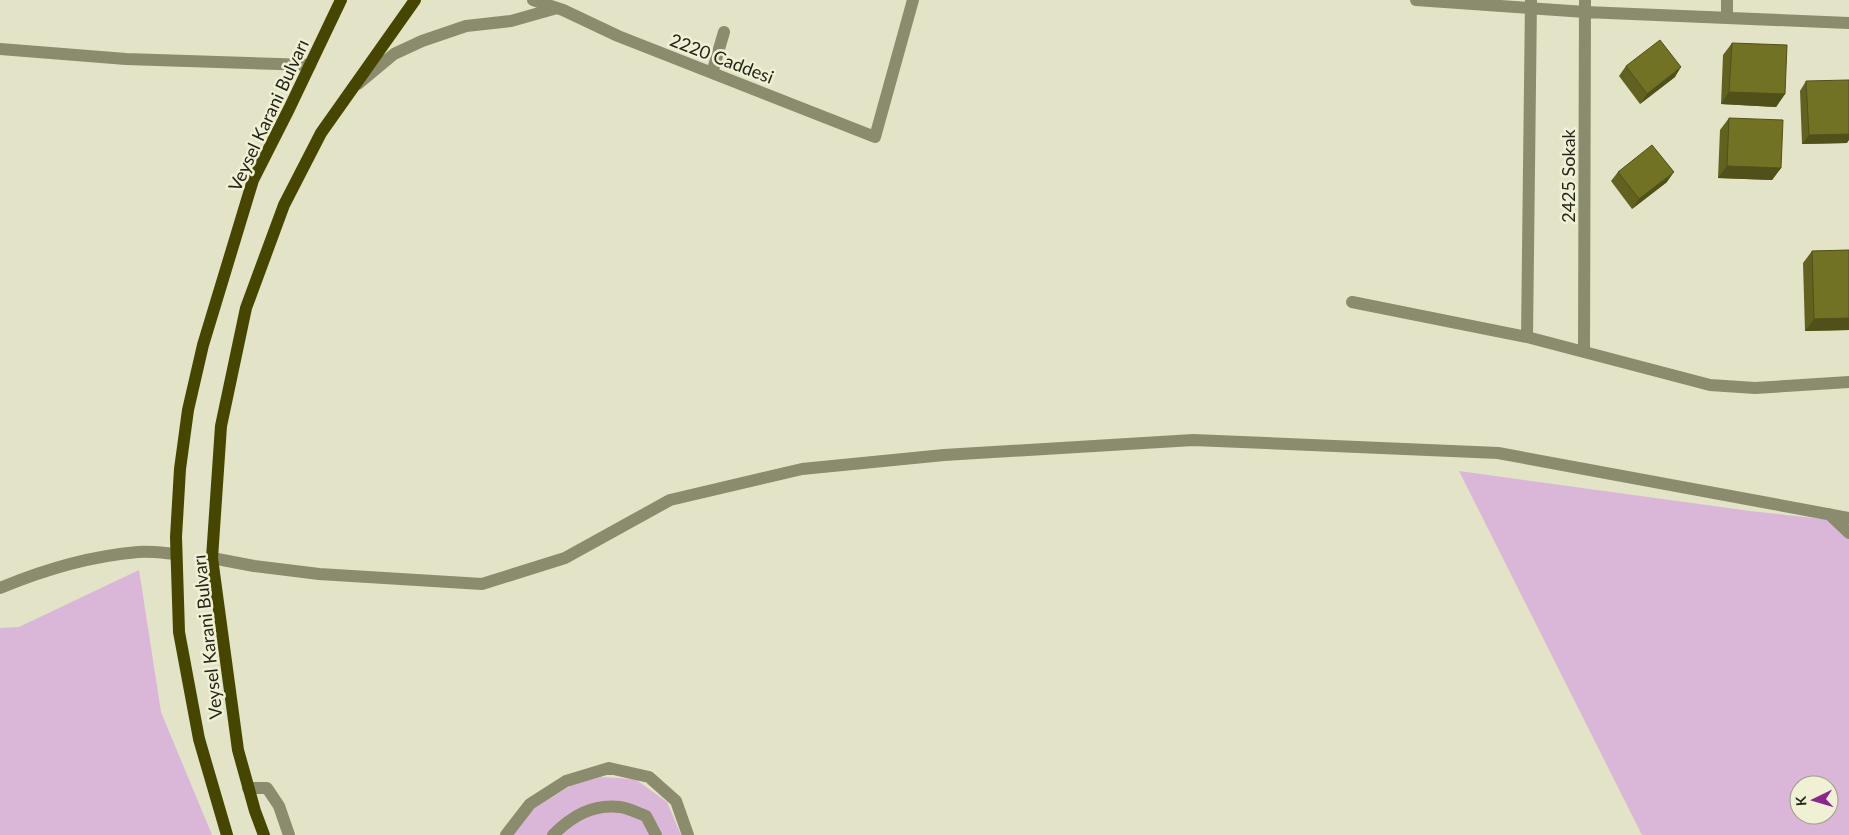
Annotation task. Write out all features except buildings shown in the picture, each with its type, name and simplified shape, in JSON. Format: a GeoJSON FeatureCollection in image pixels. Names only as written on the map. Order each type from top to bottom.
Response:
{"type":"FeatureCollection","features":[{"type":"Feature","properties":{"kind":"main road","name":"Veysel Karani Bulvarı"},"geometry":{"type":"LineString","coordinates":[[227,835],[199,739],[180,632],[176,536],[180,469],[188,410],[203,346],[253,180],[341,0]]}},
{"type":"Feature","properties":{"kind":"main road","name":"Veysel Karani Bulvarı"},"geometry":{"type":"LineString","coordinates":[[264,835],[248,788],[238,750],[212,558],[222,426],[246,308],[284,205],[321,133],[415,0]]}},
{"type":"Feature","properties":{"kind":"street","name":"2220 Caddesi"},"geometry":{"type":"LineString","coordinates":[[533,0],[559,4],[618,36],[875,137],[913,0]]}},
{"type":"Feature","properties":{"kind":"street"},"geometry":{"type":"LineString","coordinates":[[1416,0],[1585,6],[1727,18],[1849,23]]}},
{"type":"Feature","properties":{"kind":"street"},"geometry":{"type":"LineString","coordinates":[[1727,0],[1727,18]]}},
{"type":"Feature","properties":{"kind":"street"},"geometry":{"type":"LineString","coordinates":[[354,88],[394,54],[422,41],[466,26],[511,21],[559,4]]}},
{"type":"Feature","properties":{"kind":"street"},"geometry":{"type":"LineString","coordinates":[[1527,337],[1531,4]]}},
{"type":"Feature","properties":{"kind":"street","name":"2425 Sokak"},"geometry":{"type":"LineString","coordinates":[[1584,352],[1585,6]]}},
{"type":"Feature","properties":{"kind":"street"},"geometry":{"type":"LineString","coordinates":[[712,73],[724,32]]}},
{"type":"Feature","properties":{"kind":"street"},"geometry":{"type":"LineString","coordinates":[[0,49],[126,59],[310,65]]}},
{"type":"Feature","properties":{"kind":"street"},"geometry":{"type":"LineString","coordinates":[[1352,302],[1527,337],[1710,385],[1755,388],[1849,382]]}},
{"type":"Feature","properties":{"kind":"street"},"geometry":{"type":"LineString","coordinates":[[212,558],[254,566],[319,574],[482,584],[566,558],[670,500],[802,469],[944,455],[1193,440],[1498,453],[1849,518]]}},
{"type":"Feature","properties":{"kind":"street"},"geometry":{"type":"LineString","coordinates":[[1829,514],[1849,533]]}},
{"type":"Feature","properties":{"kind":"street"},"geometry":{"type":"LineString","coordinates":[[0,588],[32,575],[104,557],[140,552],[176,554]]}},
{"type":"Feature","properties":{"kind":"street"},"geometry":{"type":"LineString","coordinates":[[506,835],[530,804],[566,781],[609,768],[649,777],[676,801],[688,835]]}},
{"type":"Feature","properties":{"kind":"street"},"geometry":{"type":"LineString","coordinates":[[248,788],[267,788],[279,806],[289,835]]}},
{"type":"Feature","properties":{"kind":"street"},"geometry":{"type":"LineString","coordinates":[[553,835],[567,821],[591,809],[620,807],[646,816],[656,835]]}},
{"type":"Feature","properties":{"kind":"shaded area"},"geometry":{"type":"Polygon","coordinates":[[[1459,471],[1750,511],[1849,522],[1849,835],[1642,835],[1459,471]]]}},
{"type":"Feature","properties":{"kind":"shaded area"},"geometry":{"type":"Polygon","coordinates":[[[139,570],[161,712],[212,835],[0,835],[0,628],[19,627],[139,570]]]}},
{"type":"Feature","properties":{"kind":"shaded area"},"geometry":{"type":"Polygon","coordinates":[[[601,777],[635,779],[667,802],[681,835],[513,835],[533,809],[572,785],[601,777]]]}}]}
